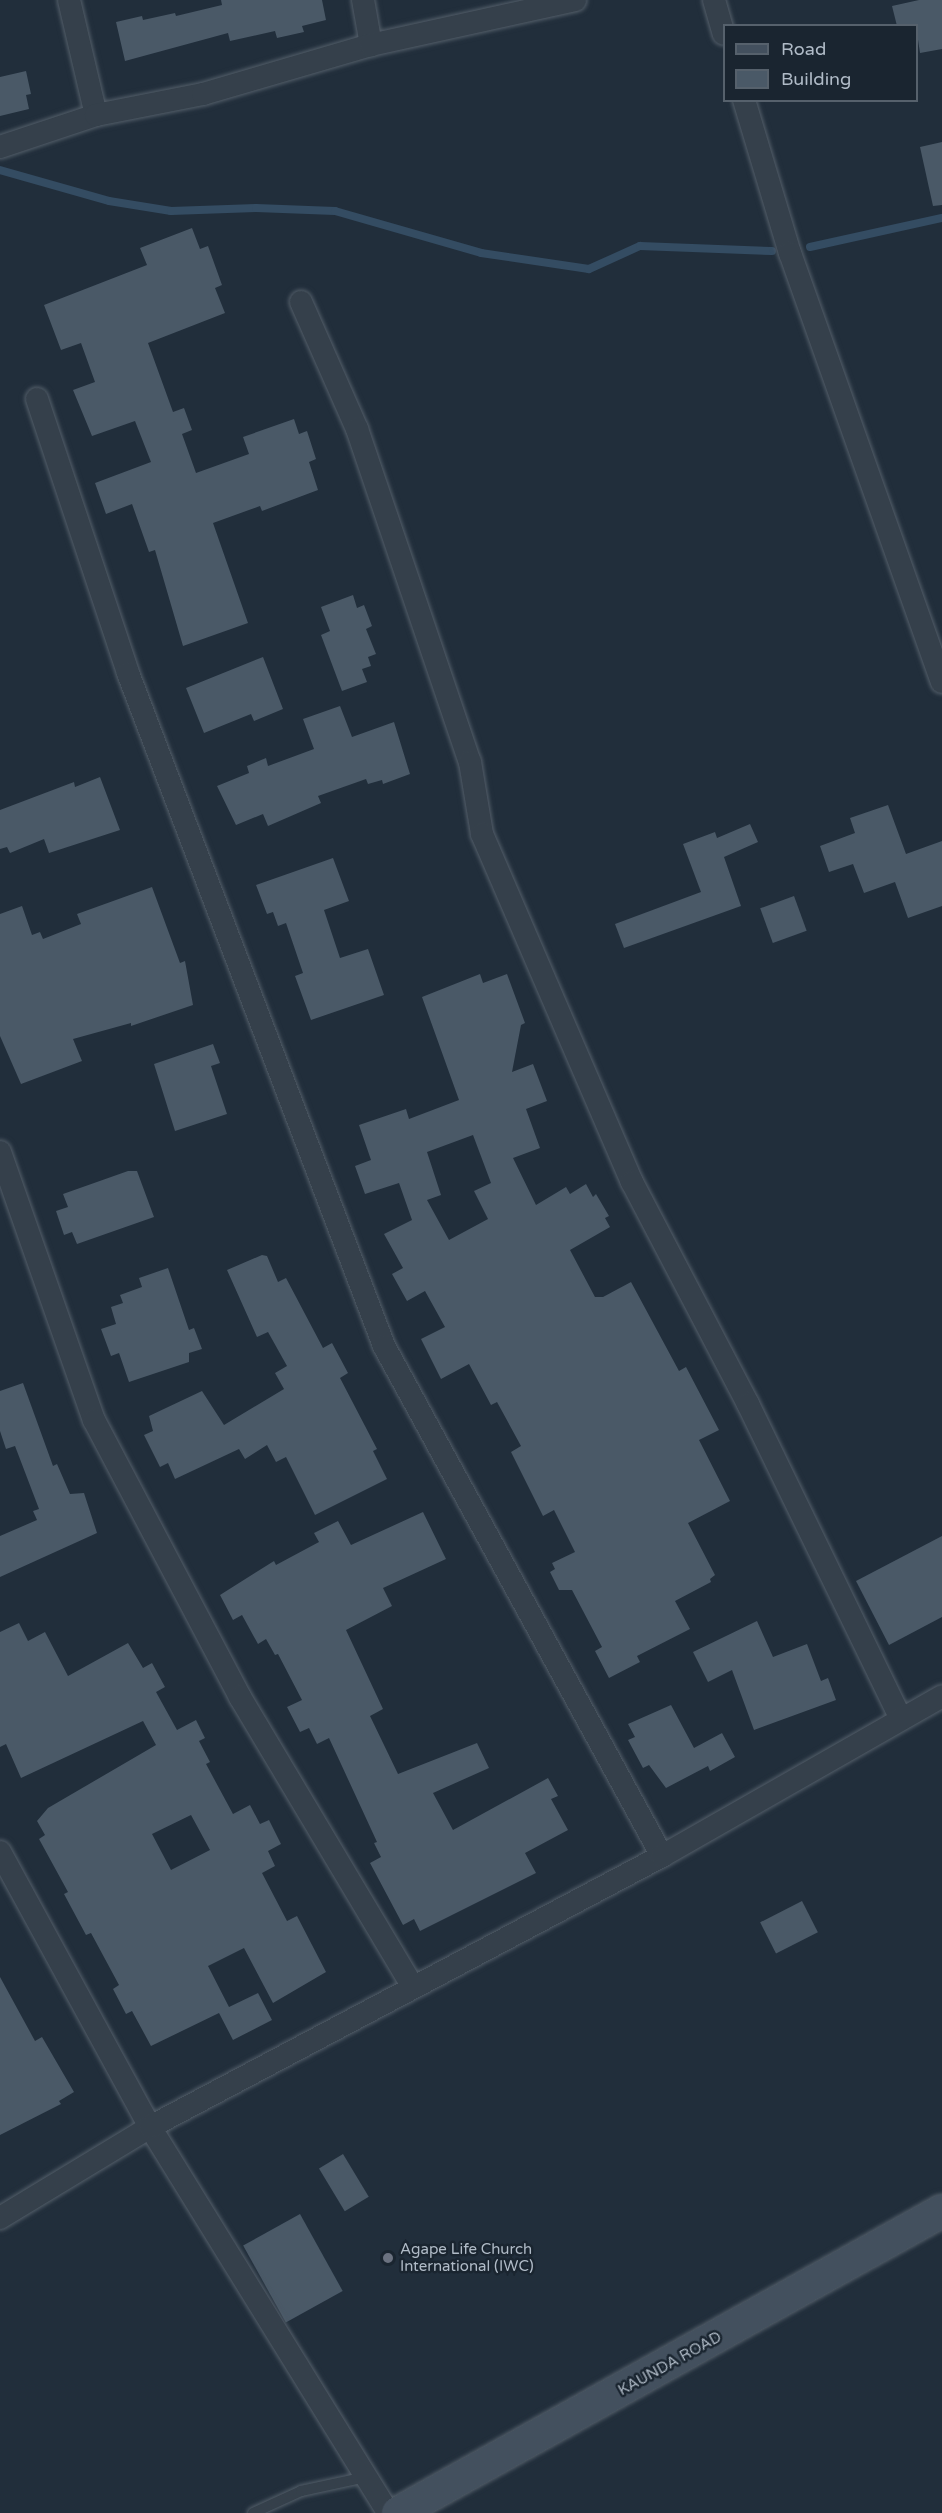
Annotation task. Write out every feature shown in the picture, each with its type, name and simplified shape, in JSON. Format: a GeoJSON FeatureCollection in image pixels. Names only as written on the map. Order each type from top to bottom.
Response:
{"type":"FeatureCollection","features":[{"type":"Feature","properties":{"kind":"main road","name":"KAUNDA ROAD"},"geometry":{"type":"LineString","coordinates":[[398,2513],[942,2211]]}},
{"type":"Feature","properties":{"kind":"street"},"geometry":{"type":"LineString","coordinates":[[69,0],[96,115]]}},
{"type":"Feature","properties":{"kind":"street"},"geometry":{"type":"LineString","coordinates":[[363,0],[371,45]]}},
{"type":"Feature","properties":{"kind":"street"},"geometry":{"type":"LineString","coordinates":[[0,147],[96,115],[203,94],[371,45],[575,0]]}},
{"type":"Feature","properties":{"kind":"street"},"geometry":{"type":"LineString","coordinates":[[714,0],[723,31]]}},
{"type":"Feature","properties":{"kind":"street"},"geometry":{"type":"LineString","coordinates":[[745,102],[790,253],[942,682]]}},
{"type":"Feature","properties":{"kind":"street"},"geometry":{"type":"LineString","coordinates":[[301,302],[357,429],[470,762],[482,834],[632,1182],[748,1404],[901,1719]]}},
{"type":"Feature","properties":{"kind":"street"},"geometry":{"type":"LineString","coordinates":[[37,399],[128,673],[384,1346],[662,1856]]}},
{"type":"Feature","properties":{"kind":"street"},"geometry":{"type":"LineString","coordinates":[[0,1152],[105,1441],[240,1697],[412,1985]]}},
{"type":"Feature","properties":{"kind":"street"},"geometry":{"type":"LineString","coordinates":[[0,2218],[150,2127],[412,1985],[662,1856],[942,1696]]}},
{"type":"Feature","properties":{"kind":"street"},"geometry":{"type":"LineString","coordinates":[[0,1852],[150,2127],[388,2513]]}},
{"type":"Feature","properties":{"kind":"lane"},"geometry":{"type":"LineString","coordinates":[[253,2513],[302,2491],[366,2477]]}},
{"type":"Feature","properties":{"kind":"building"},"geometry":{"type":"Polygon","coordinates":[[[221,0],[322,0],[326,20],[302,26],[304,32],[277,38],[275,31],[230,41],[228,33],[125,61],[116,22],[142,16],[143,20],[175,13],[176,16],[222,5],[221,0]]]}},
{"type":"Feature","properties":{"kind":"building"},"geometry":{"type":"Polygon","coordinates":[[[919,0],[942,0],[942,49],[920,53],[918,24],[896,24],[892,6],[919,0]]]}},
{"type":"Feature","properties":{"kind":"building"},"geometry":{"type":"Polygon","coordinates":[[[26,71],[31,94],[26,95],[29,109],[0,116],[0,77],[26,71]]]}},
{"type":"Feature","properties":{"kind":"building"},"geometry":{"type":"Polygon","coordinates":[[[942,142],[942,205],[933,206],[920,147],[942,142]]]}},
{"type":"Feature","properties":{"kind":"building"},"geometry":{"type":"Polygon","coordinates":[[[192,228],[200,249],[208,246],[222,285],[215,288],[225,313],[148,343],[173,412],[184,408],[192,430],[182,434],[196,473],[249,454],[243,437],[294,419],[299,434],[307,431],[316,459],[309,462],[318,490],[262,511],[260,506],[213,523],[248,623],[183,646],[155,550],[149,552],[132,504],[106,514],[95,483],[151,462],[135,421],[92,436],[73,390],[95,382],[81,343],[61,350],[44,305],[147,265],[140,248],[192,228]]]}},
{"type":"Feature","properties":{"kind":"building"},"geometry":{"type":"Polygon","coordinates":[[[353,595],[357,608],[364,605],[372,626],[366,629],[376,654],[368,657],[371,666],[362,669],[367,682],[342,691],[321,635],[330,631],[321,607],[353,595]]]}},
{"type":"Feature","properties":{"kind":"building"},"geometry":{"type":"Polygon","coordinates":[[[263,657],[283,709],[254,721],[251,714],[204,733],[186,688],[263,657]]]}},
{"type":"Feature","properties":{"kind":"building"},"geometry":{"type":"Polygon","coordinates":[[[340,706],[352,737],[394,722],[410,774],[383,784],[382,780],[368,784],[366,779],[318,796],[321,803],[268,826],[263,814],[236,825],[217,786],[249,773],[247,766],[266,758],[268,766],[314,749],[303,719],[340,706]]]}},
{"type":"Feature","properties":{"kind":"building"},"geometry":{"type":"Polygon","coordinates":[[[100,777],[120,830],[49,853],[44,839],[10,853],[7,847],[0,849],[0,810],[74,782],[75,787],[100,777]]]}},
{"type":"Feature","properties":{"kind":"building"},"geometry":{"type":"Polygon","coordinates":[[[888,805],[906,854],[942,841],[942,906],[908,918],[895,882],[864,893],[853,864],[829,872],[820,846],[855,833],[850,818],[888,805]]]}},
{"type":"Feature","properties":{"kind":"building"},"geometry":{"type":"Polygon","coordinates":[[[750,824],[758,842],[724,857],[741,906],[624,948],[615,924],[701,892],[683,844],[715,832],[717,838],[750,824]]]}},
{"type":"Feature","properties":{"kind":"building"},"geometry":{"type":"Polygon","coordinates":[[[333,858],[349,901],[324,910],[340,958],[368,949],[384,995],[311,1020],[295,976],[303,973],[286,923],[278,926],[273,912],[267,914],[256,885],[333,858]]]}},
{"type":"Feature","properties":{"kind":"building"},"geometry":{"type":"Polygon","coordinates":[[[152,887],[180,963],[185,961],[193,1005],[131,1026],[131,1023],[73,1039],[82,1061],[21,1084],[0,1036],[0,914],[22,906],[32,935],[40,932],[43,939],[81,924],[77,914],[152,887]]]}},
{"type":"Feature","properties":{"kind":"building"},"geometry":{"type":"Polygon","coordinates":[[[794,896],[807,931],[773,943],[760,908],[794,896]]]}},
{"type":"Feature","properties":{"kind":"building"},"geometry":{"type":"Polygon","coordinates":[[[480,974],[483,983],[507,974],[525,1023],[521,1025],[512,1072],[533,1064],[547,1101],[526,1109],[540,1148],[513,1158],[536,1205],[566,1187],[570,1194],[586,1184],[593,1197],[596,1194],[609,1216],[605,1218],[610,1227],[570,1250],[595,1297],[603,1297],[631,1282],[679,1371],[686,1367],[719,1430],[699,1440],[730,1501],[688,1523],[715,1575],[710,1579],[711,1582],[675,1601],[690,1629],[637,1656],[640,1662],[609,1678],[595,1651],[602,1647],[572,1590],[559,1590],[550,1572],[555,1569],[552,1563],[575,1552],[554,1510],[543,1516],[511,1452],[521,1446],[497,1402],[491,1405],[469,1364],[441,1379],[421,1339],[445,1327],[425,1291],[407,1301],[392,1274],[403,1268],[384,1234],[412,1220],[399,1183],[365,1194],[355,1166],[371,1160],[359,1125],[406,1109],[409,1119],[459,1100],[422,997],[480,974]],[[473,1135],[427,1152],[441,1195],[427,1200],[449,1240],[488,1219],[474,1191],[491,1183],[473,1135]]]}},
{"type":"Feature","properties":{"kind":"building"},"geometry":{"type":"Polygon","coordinates":[[[213,1044],[220,1063],[211,1066],[227,1114],[175,1131],[154,1064],[213,1044]]]}},
{"type":"Feature","properties":{"kind":"building"},"geometry":{"type":"Polygon","coordinates":[[[128,1171],[137,1171],[154,1217],[77,1244],[72,1232],[64,1235],[56,1211],[68,1207],[63,1194],[128,1171]]]}},
{"type":"Feature","properties":{"kind":"building"},"geometry":{"type":"Polygon","coordinates":[[[262,1255],[267,1256],[278,1282],[286,1278],[323,1348],[332,1343],[348,1373],[340,1378],[377,1449],[373,1451],[387,1479],[315,1515],[286,1457],[276,1462],[267,1445],[245,1459],[239,1449],[175,1479],[168,1463],[160,1467],[144,1435],[153,1431],[149,1416],[202,1391],[224,1425],[284,1389],[275,1373],[287,1366],[268,1332],[257,1337],[227,1270],[262,1255]]]}},
{"type":"Feature","properties":{"kind":"building"},"geometry":{"type":"Polygon","coordinates":[[[168,1268],[189,1330],[194,1328],[202,1349],[189,1353],[189,1362],[129,1382],[119,1353],[111,1356],[101,1329],[116,1324],[111,1307],[123,1303],[120,1295],[142,1287],[139,1278],[168,1268]]]}},
{"type":"Feature","properties":{"kind":"building"},"geometry":{"type":"Polygon","coordinates":[[[23,1383],[53,1466],[57,1464],[70,1494],[84,1493],[97,1533],[0,1577],[0,1536],[37,1520],[33,1511],[39,1509],[15,1446],[6,1449],[0,1431],[0,1391],[23,1383]]]}},
{"type":"Feature","properties":{"kind":"building"},"geometry":{"type":"Polygon","coordinates":[[[423,1512],[446,1559],[383,1588],[392,1606],[346,1630],[383,1709],[370,1716],[398,1774],[477,1743],[489,1768],[433,1793],[453,1830],[548,1778],[558,1796],[551,1799],[568,1830],[525,1853],[536,1873],[420,1931],[414,1919],[403,1925],[370,1863],[381,1857],[374,1843],[377,1842],[329,1738],[317,1744],[309,1728],[300,1732],[287,1707],[302,1700],[278,1654],[275,1655],[266,1639],[258,1644],[242,1615],[233,1620],[220,1595],[274,1561],[276,1565],[319,1542],[314,1533],[338,1521],[351,1545],[423,1512]]]}},
{"type":"Feature","properties":{"kind":"building"},"geometry":{"type":"Polygon","coordinates":[[[942,1536],[942,1617],[889,1645],[856,1581],[942,1536]]]}},
{"type":"Feature","properties":{"kind":"building"},"geometry":{"type":"Polygon","coordinates":[[[757,1621],[773,1657],[807,1644],[821,1681],[828,1678],[836,1700],[754,1730],[732,1670],[708,1682],[693,1652],[757,1621]]]}},
{"type":"Feature","properties":{"kind":"building"},"geometry":{"type":"Polygon","coordinates":[[[19,1623],[28,1641],[45,1632],[68,1676],[128,1643],[143,1668],[152,1663],[165,1687],[156,1692],[177,1730],[196,1720],[205,1738],[199,1741],[210,1762],[206,1764],[233,1814],[250,1805],[260,1824],[269,1820],[281,1844],[268,1851],[275,1866],[262,1873],[287,1921],[297,1916],[326,1972],[273,2003],[244,1948],[208,1966],[229,2007],[258,1993],[272,2020],[233,2040],[219,2013],[151,2046],[132,2011],[126,2014],[113,1989],[119,1985],[91,1933],[86,1935],[64,1894],[68,1892],[39,1839],[45,1835],[37,1821],[48,1808],[156,1745],[143,1721],[21,1778],[6,1744],[0,1747],[0,1632],[19,1623]],[[191,1815],[152,1834],[171,1870],[210,1850],[191,1815]]]}},
{"type":"Feature","properties":{"kind":"building"},"geometry":{"type":"Polygon","coordinates":[[[671,1705],[694,1748],[722,1733],[735,1757],[710,1771],[708,1766],[666,1788],[649,1765],[643,1768],[628,1740],[635,1737],[628,1724],[671,1705]]]}},
{"type":"Feature","properties":{"kind":"building"},"geometry":{"type":"Polygon","coordinates":[[[802,1901],[818,1932],[776,1954],[760,1922],[802,1901]]]}},
{"type":"Feature","properties":{"kind":"building"},"geometry":{"type":"Polygon","coordinates":[[[0,1977],[35,2041],[42,2037],[74,2092],[59,2101],[61,2104],[0,2135],[0,1977]]]}},
{"type":"Feature","properties":{"kind":"building"},"geometry":{"type":"Polygon","coordinates":[[[343,2154],[369,2197],[345,2211],[319,2168],[343,2154]]]}},
{"type":"Feature","properties":{"kind":"building"},"geometry":{"type":"Polygon","coordinates":[[[300,2214],[343,2291],[286,2322],[243,2246],[300,2214]]]}},
{"type":"Feature","properties":{"kind":"waterway"},"geometry":{"type":"LineString","coordinates":[[0,170],[109,201],[171,211],[256,208],[335,211],[481,253],[589,269],[640,246],[772,251]]}},
{"type":"Feature","properties":{"kind":"waterway"},"geometry":{"type":"LineString","coordinates":[[810,247],[942,218]]}},
{"type":"Feature","properties":{"kind":"place","name":"Agape Life Church International (IWC)"},"geometry":{"type":"Point","coordinates":[388,2258]}}]}
